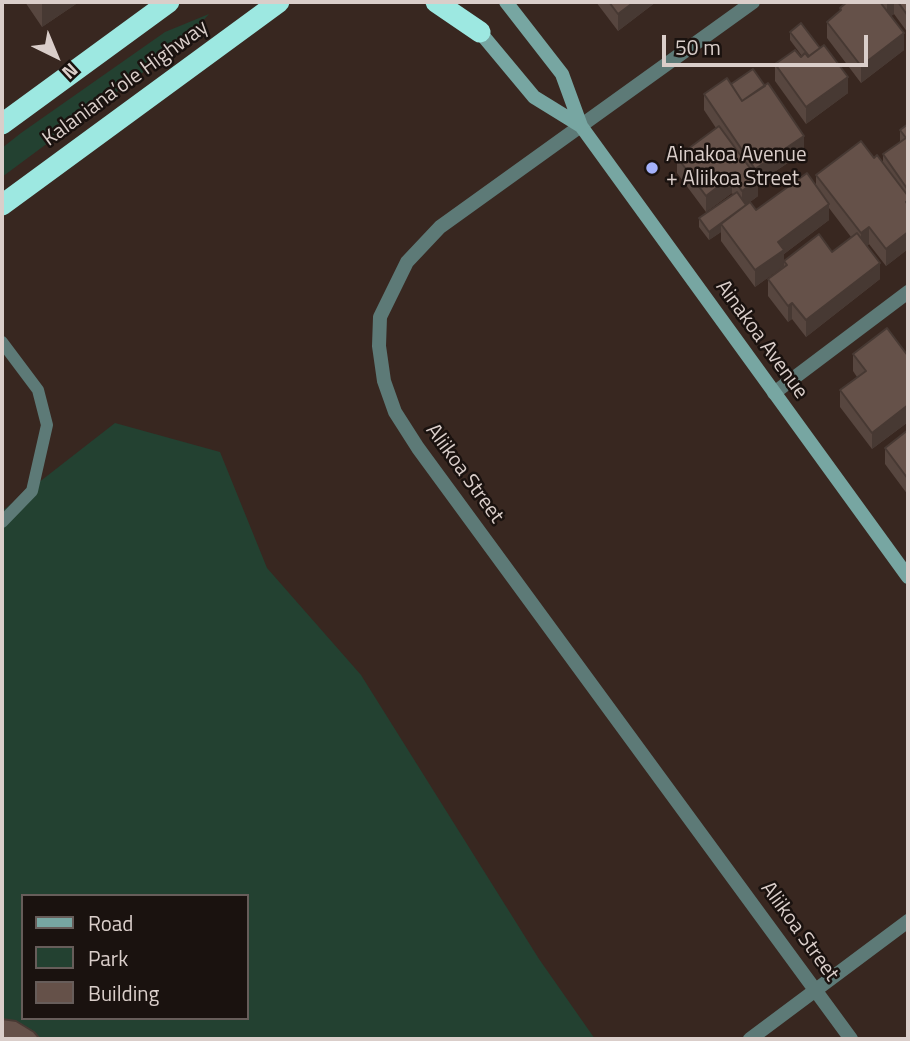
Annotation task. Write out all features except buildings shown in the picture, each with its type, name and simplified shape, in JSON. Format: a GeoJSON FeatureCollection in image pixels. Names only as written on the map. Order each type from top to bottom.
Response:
{"type":"FeatureCollection","features":[{"type":"Feature","properties":{"kind":"highway","name":"Kalaniana’ole Highway"},"geometry":{"type":"LineString","coordinates":[[2,124],[169,2]]}},
{"type":"Feature","properties":{"kind":"highway","name":"Kalaniana’ole Highway"},"geometry":{"type":"LineString","coordinates":[[2,205],[279,2]]}},
{"type":"Feature","properties":{"kind":"highway"},"geometry":{"type":"LineString","coordinates":[[436,2],[480,32]]}},
{"type":"Feature","properties":{"kind":"street","name":"Ainakoa Avenue"},"geometry":{"type":"LineString","coordinates":[[454,2],[534,97],[581,126]]}},
{"type":"Feature","properties":{"kind":"street","name":"Ainakoa Avenue"},"geometry":{"type":"LineString","coordinates":[[506,2],[562,74],[581,126],[908,577]]}},
{"type":"Feature","properties":{"kind":"street","name":"Aliikoa Street"},"geometry":{"type":"LineString","coordinates":[[753,2],[440,227],[415,251],[392,289],[380,317],[379,346],[384,381],[395,412],[418,448],[851,1039]]}},
{"type":"Feature","properties":{"kind":"street"},"geometry":{"type":"LineString","coordinates":[[774,393],[908,292]]}},
{"type":"Feature","properties":{"kind":"street"},"geometry":{"type":"LineString","coordinates":[[750,1039],[908,921]]}},
{"type":"Feature","properties":{"kind":"lane"},"geometry":{"type":"LineString","coordinates":[[2,342],[38,390],[47,425],[32,491],[2,522]]}},
{"type":"Feature","properties":{"kind":"green space"},"geometry":{"type":"Polygon","coordinates":[[[209,14],[184,42],[2,177],[2,148],[21,133],[165,32],[209,14]]]}},
{"type":"Feature","properties":{"kind":"green space"},"geometry":{"type":"Polygon","coordinates":[[[115,423],[220,452],[267,568],[361,675],[539,959],[595,1039],[2,1039],[2,511],[115,423]]]}},
{"type":"Feature","properties":{"kind":"place","name":"Ainakoa Avenue + Aliikoa Street"},"geometry":{"type":"Point","coordinates":[652,168]}}]}
